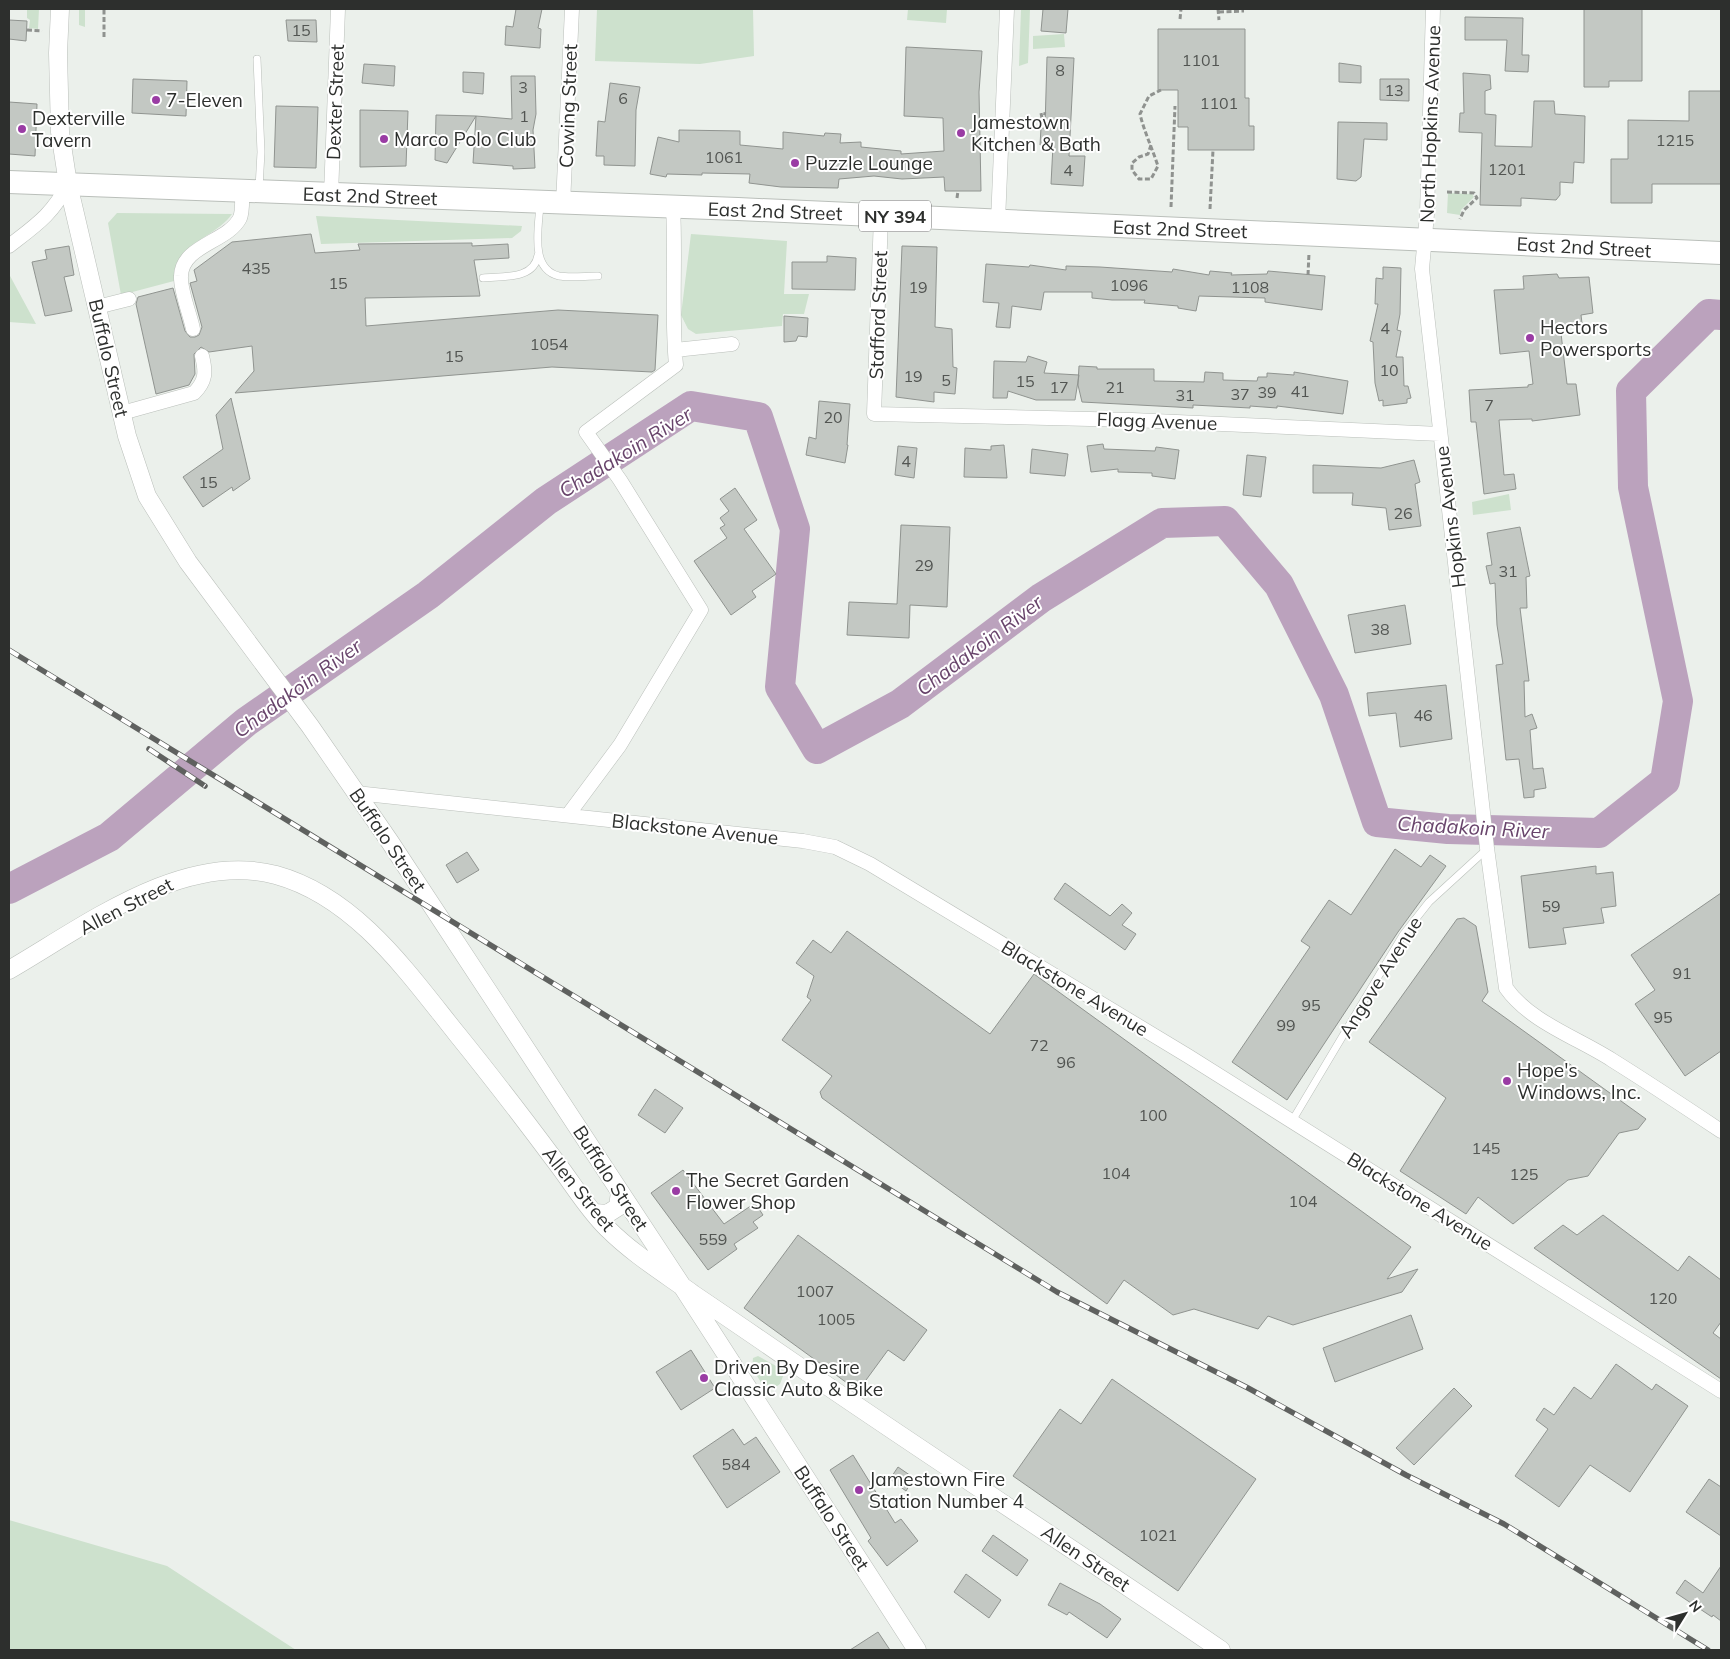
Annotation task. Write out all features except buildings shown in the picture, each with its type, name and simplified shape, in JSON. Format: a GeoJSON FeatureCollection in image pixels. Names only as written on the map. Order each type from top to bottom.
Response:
{"type":"FeatureCollection","features":[{"type":"Feature","properties":{"kind":"main road","name":"East 2nd Street"},"geometry":{"type":"LineString","coordinates":[[9,182],[673,207],[1721,253]]}},
{"type":"Feature","properties":{"kind":"street","name":"Buffalo Street"},"geometry":{"type":"LineString","coordinates":[[60,9],[58,53],[60,132],[68,184],[122,413],[138,472],[147,496],[188,562],[269,668],[356,793],[682,1286],[917,1650]]}},
{"type":"Feature","properties":{"kind":"street","name":"Dexter Street"},"geometry":{"type":"LineString","coordinates":[[331,195],[338,9]]}},
{"type":"Feature","properties":{"kind":"street","name":"Cowing Street"},"geometry":{"type":"LineString","coordinates":[[562,204],[572,9]]}},
{"type":"Feature","properties":{"kind":"street"},"geometry":{"type":"LineString","coordinates":[[998,221],[1007,9]]}},
{"type":"Feature","properties":{"kind":"street","name":"North Hopkins Avenue"},"geometry":{"type":"LineString","coordinates":[[1426,240],[1433,9]]}},
{"type":"Feature","properties":{"kind":"street"},"geometry":{"type":"LineString","coordinates":[[9,246],[50,214],[58,204],[68,184]]}},
{"type":"Feature","properties":{"kind":"street"},"geometry":{"type":"LineString","coordinates":[[193,329],[181,281],[184,264],[196,252],[235,224],[242,213],[250,191]]}},
{"type":"Feature","properties":{"kind":"street"},"geometry":{"type":"LineString","coordinates":[[568,815],[620,745],[701,610],[620,480],[586,432],[676,365],[673,207]]}},
{"type":"Feature","properties":{"kind":"street","name":"Stafford Street"},"geometry":{"type":"LineString","coordinates":[[874,414],[882,216]]}},
{"type":"Feature","properties":{"kind":"street","name":"Hopkins Avenue"},"geometry":{"type":"LineString","coordinates":[[1426,240],[1422,269],[1487,844]]}},
{"type":"Feature","properties":{"kind":"street"},"geometry":{"type":"LineString","coordinates":[[97,307],[129,299]]}},
{"type":"Feature","properties":{"kind":"street"},"geometry":{"type":"LineString","coordinates":[[675,350],[732,344]]}},
{"type":"Feature","properties":{"kind":"street"},"geometry":{"type":"LineString","coordinates":[[122,413],[194,393],[202,385],[206,372],[202,356]]}},
{"type":"Feature","properties":{"kind":"street","name":"Flagg Avenue"},"geometry":{"type":"LineString","coordinates":[[874,414],[1132,420],[1440,434]]}},
{"type":"Feature","properties":{"kind":"street","name":"Blackstone Avenue"},"geometry":{"type":"LineString","coordinates":[[356,793],[803,841],[835,847],[870,864],[1292,1121],[1721,1391]]}},
{"type":"Feature","properties":{"kind":"street"},"geometry":{"type":"LineString","coordinates":[[1487,844],[1506,988],[1514,1000],[1536,1015],[1612,1059],[1721,1131]]}},
{"type":"Feature","properties":{"kind":"street","name":"Allen Street"},"geometry":{"type":"LineString","coordinates":[[9,970],[118,907],[155,888],[183,878],[214,871],[252,871],[276,875],[308,887],[340,906],[395,956],[508,1097],[605,1227],[682,1286],[832,1390],[1090,1560],[1221,1650]]}},
{"type":"Feature","properties":{"kind":"street"},"geometry":{"type":"LineString","coordinates":[[595,1213],[607,1214],[618,1207],[620,1192]]}},
{"type":"Feature","properties":{"kind":"lane"},"geometry":{"type":"LineString","coordinates":[[250,191],[261,152],[257,59]]}},
{"type":"Feature","properties":{"kind":"lane"},"geometry":{"type":"LineString","coordinates":[[540,203],[540,262],[552,273],[560,276],[598,276]]}},
{"type":"Feature","properties":{"kind":"lane"},"geometry":{"type":"LineString","coordinates":[[483,278],[527,273],[537,263],[539,252]]}},
{"type":"Feature","properties":{"kind":"lane","name":"Angove Avenue"},"geometry":{"type":"LineString","coordinates":[[1292,1121],[1403,936],[1429,902],[1487,844]]}},
{"type":"Feature","properties":{"kind":"path"},"geometry":{"type":"LineString","coordinates":[[104,9],[104,37]]}},
{"type":"Feature","properties":{"kind":"path"},"geometry":{"type":"LineString","coordinates":[[1180,19],[1181,9]]}},
{"type":"Feature","properties":{"kind":"path"},"geometry":{"type":"LineString","coordinates":[[1219,20],[1218,10],[1244,11]]}},
{"type":"Feature","properties":{"kind":"path"},"geometry":{"type":"LineString","coordinates":[[27,30],[42,31]]}},
{"type":"Feature","properties":{"kind":"path"},"geometry":{"type":"LineString","coordinates":[[1151,145],[1148,154],[1139,157],[1132,164],[1132,170],[1139,178],[1151,179],[1158,166],[1151,145],[1140,114],[1144,102],[1149,96],[1161,90]]}},
{"type":"Feature","properties":{"kind":"path"},"geometry":{"type":"LineString","coordinates":[[1171,207],[1175,106]]}},
{"type":"Feature","properties":{"kind":"path"},"geometry":{"type":"LineString","coordinates":[[1042,118],[1041,113],[1046,114]]}},
{"type":"Feature","properties":{"kind":"path"},"geometry":{"type":"LineString","coordinates":[[1210,209],[1213,150]]}},
{"type":"Feature","properties":{"kind":"path"},"geometry":{"type":"LineString","coordinates":[[957,198],[958,191]]}},
{"type":"Feature","properties":{"kind":"path"},"geometry":{"type":"LineString","coordinates":[[1447,192],[1474,193],[1477,198],[1464,210],[1460,219]]}},
{"type":"Feature","properties":{"kind":"path"},"geometry":{"type":"LineString","coordinates":[[1308,274],[1309,253]]}},
{"type":"Feature","properties":{"kind":"green space"},"geometry":{"type":"Polygon","coordinates":[[[27,9],[39,9],[38,29],[29,28],[30,20],[27,18],[27,9]]]}},
{"type":"Feature","properties":{"kind":"green space"},"geometry":{"type":"Polygon","coordinates":[[[79,9],[85,9],[85,27],[79,25],[79,9]]]}},
{"type":"Feature","properties":{"kind":"green space"},"geometry":{"type":"Polygon","coordinates":[[[597,9],[753,9],[754,56],[700,64],[595,61],[597,9]]]}},
{"type":"Feature","properties":{"kind":"green space"},"geometry":{"type":"Polygon","coordinates":[[[908,9],[947,9],[946,23],[907,20],[908,9]]]}},
{"type":"Feature","properties":{"kind":"green space"},"geometry":{"type":"Polygon","coordinates":[[[1021,9],[1030,9],[1028,63],[1019,66],[1021,9]]]}},
{"type":"Feature","properties":{"kind":"green space"},"geometry":{"type":"Polygon","coordinates":[[[1064,34],[1065,47],[1033,49],[1033,36],[1064,34]]]}},
{"type":"Feature","properties":{"kind":"green space"},"geometry":{"type":"Polygon","coordinates":[[[1448,193],[1472,194],[1474,197],[1461,210],[1460,215],[1447,213],[1448,193]]]}},
{"type":"Feature","properties":{"kind":"green space"},"geometry":{"type":"Polygon","coordinates":[[[117,213],[232,214],[225,223],[196,243],[179,258],[175,269],[174,281],[121,295],[108,223],[117,213]]]}},
{"type":"Feature","properties":{"kind":"green space"},"geometry":{"type":"Polygon","coordinates":[[[316,216],[522,226],[521,231],[512,238],[321,244],[316,216]]]}},
{"type":"Feature","properties":{"kind":"green space"},"geometry":{"type":"Polygon","coordinates":[[[691,234],[787,241],[784,294],[809,294],[804,314],[783,314],[782,326],[696,334],[688,329],[681,315],[691,234]]]}},
{"type":"Feature","properties":{"kind":"green space"},"geometry":{"type":"Polygon","coordinates":[[[9,274],[36,324],[9,322],[9,274]]]}},
{"type":"Feature","properties":{"kind":"green space"},"geometry":{"type":"Polygon","coordinates":[[[1509,494],[1511,510],[1473,515],[1472,502],[1509,494]]]}},
{"type":"Feature","properties":{"kind":"green space"},"geometry":{"type":"Polygon","coordinates":[[[758,1356],[785,1371],[780,1384],[773,1389],[764,1387],[752,1368],[753,1358],[758,1356]]]}},
{"type":"Feature","properties":{"kind":"green space"},"geometry":{"type":"Polygon","coordinates":[[[9,1520],[167,1566],[296,1650],[9,1650],[9,1520]]]}},
{"type":"Feature","properties":{"kind":"waterway","name":"Chadakoin River"},"geometry":{"type":"LineString","coordinates":[[9,889],[109,837],[246,722],[428,595],[546,501],[691,406],[758,417],[795,529],[780,687],[817,749],[900,704],[1041,598],[1162,523],[1225,521],[1279,585],[1334,695],[1377,822],[1448,829],[1599,833],[1665,781],[1678,701],[1633,487],[1631,391],[1709,314],[1721,315]]}},
{"type":"Feature","properties":{"kind":"railway"},"geometry":{"type":"LineString","coordinates":[[9,650],[1057,1292],[1248,1388],[1406,1475],[1504,1524],[1708,1650]]}},
{"type":"Feature","properties":{"kind":"railway"},"geometry":{"type":"LineString","coordinates":[[149,749],[205,786]]}},
{"type":"Feature","properties":{"kind":"place","name":"7-Eleven"},"geometry":{"type":"Point","coordinates":[156,100]}},
{"type":"Feature","properties":{"kind":"place","name":"Dexterville Tavern"},"geometry":{"type":"Point","coordinates":[22,129]}},
{"type":"Feature","properties":{"kind":"place","name":"Jamestown Kitchen & Bath"},"geometry":{"type":"Point","coordinates":[961,133]}},
{"type":"Feature","properties":{"kind":"place","name":"Marco Polo Club"},"geometry":{"type":"Point","coordinates":[384,139]}},
{"type":"Feature","properties":{"kind":"place","name":"Puzzle Lounge"},"geometry":{"type":"Point","coordinates":[795,163]}},
{"type":"Feature","properties":{"kind":"place","name":"Hectors Powersports"},"geometry":{"type":"Point","coordinates":[1530,338]}},
{"type":"Feature","properties":{"kind":"place","name":"Hope's Windows, Inc."},"geometry":{"type":"Point","coordinates":[1507,1081]}},
{"type":"Feature","properties":{"kind":"place","name":"The Secret Garden Flower Shop"},"geometry":{"type":"Point","coordinates":[676,1191]}},
{"type":"Feature","properties":{"kind":"place","name":"Driven By Desire Classic Auto & Bike"},"geometry":{"type":"Point","coordinates":[704,1378]}},
{"type":"Feature","properties":{"kind":"place","name":"Jamestown Fire Station Number 4"},"geometry":{"type":"Point","coordinates":[859,1490]}}]}
